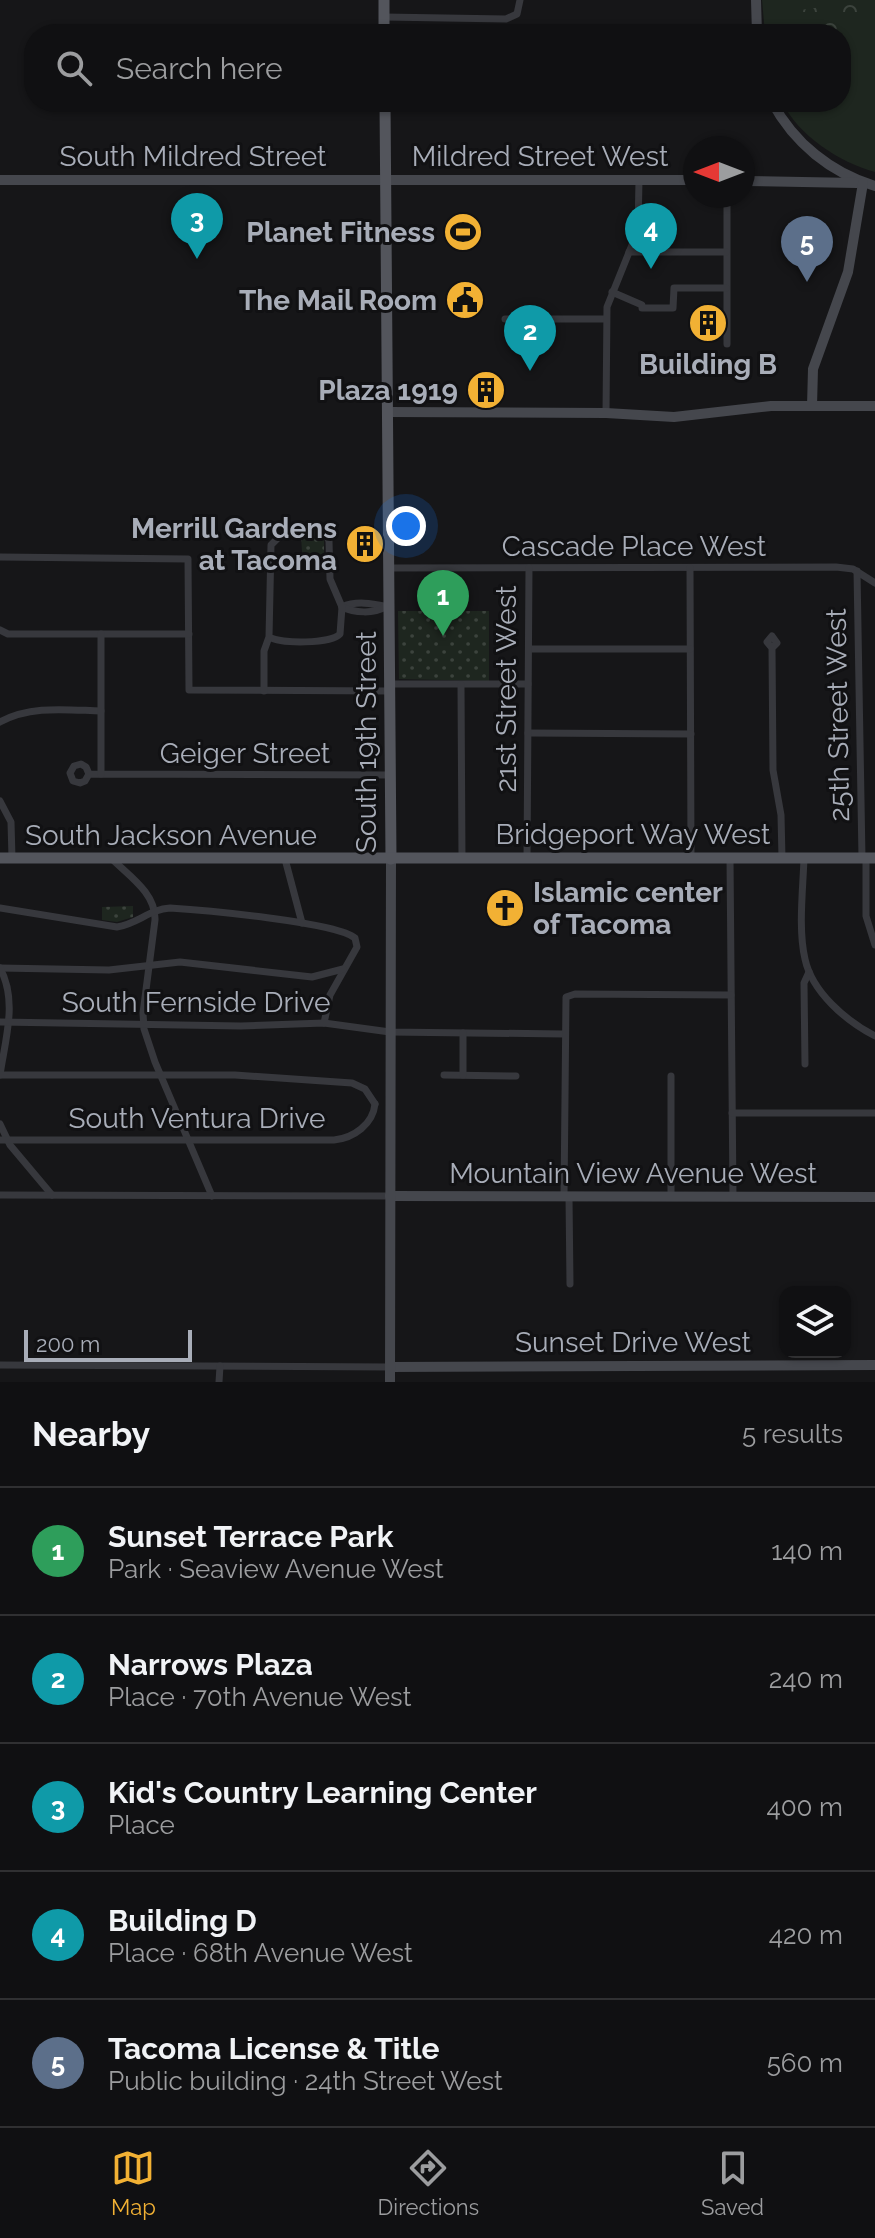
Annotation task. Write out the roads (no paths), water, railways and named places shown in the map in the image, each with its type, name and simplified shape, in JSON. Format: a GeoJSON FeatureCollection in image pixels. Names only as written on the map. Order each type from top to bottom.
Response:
{"type":"FeatureCollection","features":[{"type":"Feature","properties":{"kind":"main road"},"geometry":{"type":"LineString","coordinates":[[384,0],[384,24]]}},
{"type":"Feature","properties":{"kind":"main road","name":"South 19th Street"},"geometry":{"type":"LineString","coordinates":[[385,112],[391,859]]}},
{"type":"Feature","properties":{"kind":"main road","name":"South Jackson Avenue"},"geometry":{"type":"LineString","coordinates":[[6,858],[391,859]]}},
{"type":"Feature","properties":{"kind":"main road","name":"Bridgeport Way West"},"geometry":{"type":"LineString","coordinates":[[391,859],[868,858]]}},
{"type":"Feature","properties":{"kind":"street"},"geometry":{"type":"LineString","coordinates":[[384,17],[503,19],[517,14],[520,0]]}},
{"type":"Feature","properties":{"kind":"street"},"geometry":{"type":"LineString","coordinates":[[756,0],[757,24]]}},
{"type":"Feature","properties":{"kind":"street"},"geometry":{"type":"LineString","coordinates":[[778,112],[789,129],[816,155],[863,183]]}},
{"type":"Feature","properties":{"kind":"street"},"geometry":{"type":"LineString","coordinates":[[811,182],[820,170],[816,155]]}},
{"type":"Feature","properties":{"kind":"street","name":"South Mildred Street"},"geometry":{"type":"LineString","coordinates":[[0,180],[385,180]]}},
{"type":"Feature","properties":{"kind":"street","name":"Mildred Street West"},"geometry":{"type":"LineString","coordinates":[[385,180],[683,180]]}},
{"type":"Feature","properties":{"kind":"street"},"geometry":{"type":"LineString","coordinates":[[606,413],[606,319],[612,292],[638,225],[639,180]]}},
{"type":"Feature","properties":{"kind":"street"},"geometry":{"type":"LineString","coordinates":[[755,181],[875,184]]}},
{"type":"Feature","properties":{"kind":"street"},"geometry":{"type":"LineString","coordinates":[[812,406],[813,369],[848,272],[863,183]]}},
{"type":"Feature","properties":{"kind":"street"},"geometry":{"type":"LineString","coordinates":[[727,208],[727,344]]}},
{"type":"Feature","properties":{"kind":"street"},"geometry":{"type":"LineString","coordinates":[[629,252],[726,252]]}},
{"type":"Feature","properties":{"kind":"street"},"geometry":{"type":"LineString","coordinates":[[612,292],[642,305],[642,308],[673,308],[674,288],[726,288]]}},
{"type":"Feature","properties":{"kind":"street"},"geometry":{"type":"LineString","coordinates":[[505,319],[606,319]]}},
{"type":"Feature","properties":{"kind":"street"},"geometry":{"type":"LineString","coordinates":[[388,412],[606,413],[674,417],[771,406],[875,406]]}},
{"type":"Feature","properties":{"kind":"street"},"geometry":{"type":"LineString","coordinates":[[264,691],[264,651],[269,637],[270,551],[280,536],[318,532],[326,535],[329,541],[330,579],[342,607],[341,632],[335,639],[279,641],[269,637]]}},
{"type":"Feature","properties":{"kind":"street"},"geometry":{"type":"LineString","coordinates":[[0,557],[188,559],[189,690],[528,684]]}},
{"type":"Feature","properties":{"kind":"street","name":"Cascade Place West"},"geometry":{"type":"LineString","coordinates":[[389,568],[836,567],[857,571],[875,583]]}},
{"type":"Feature","properties":{"kind":"street","name":"21st Street West"},"geometry":{"type":"LineString","coordinates":[[527,859],[529,568]]}},
{"type":"Feature","properties":{"kind":"street"},"geometry":{"type":"LineString","coordinates":[[690,568],[691,858]]}},
{"type":"Feature","properties":{"kind":"street","name":"25th Street West"},"geometry":{"type":"LineString","coordinates":[[857,571],[868,858],[866,916],[875,945]]}},
{"type":"Feature","properties":{"kind":"street"},"geometry":{"type":"LineString","coordinates":[[342,607],[379,604],[387,607]]}},
{"type":"Feature","properties":{"kind":"street"},"geometry":{"type":"LineString","coordinates":[[1,631],[189,634]]}},
{"type":"Feature","properties":{"kind":"street"},"geometry":{"type":"LineString","coordinates":[[101,634],[101,774]]}},
{"type":"Feature","properties":{"kind":"street"},"geometry":{"type":"LineString","coordinates":[[772,648],[773,770],[781,815],[782,858]]}},
{"type":"Feature","properties":{"kind":"street"},"geometry":{"type":"LineString","coordinates":[[529,649],[690,649]]}},
{"type":"Feature","properties":{"kind":"street"},"geometry":{"type":"LineString","coordinates":[[461,685],[462,859]]}},
{"type":"Feature","properties":{"kind":"street"},"geometry":{"type":"LineString","coordinates":[[0,722],[29,711],[101,711]]}},
{"type":"Feature","properties":{"kind":"street"},"geometry":{"type":"LineString","coordinates":[[528,733],[691,734]]}},
{"type":"Feature","properties":{"kind":"street","name":"Geiger Street"},"geometry":{"type":"LineString","coordinates":[[89,774],[390,775]]}},
{"type":"Feature","properties":{"kind":"street"},"geometry":{"type":"LineString","coordinates":[[0,801],[11,822],[6,858]]}},
{"type":"Feature","properties":{"kind":"street"},"geometry":{"type":"LineString","coordinates":[[111,858],[144,891],[155,910],[144,1024],[160,1073],[212,1196]]}},
{"type":"Feature","properties":{"kind":"street"},"geometry":{"type":"LineString","coordinates":[[730,858],[733,1197]]}},
{"type":"Feature","properties":{"kind":"street"},"geometry":{"type":"LineString","coordinates":[[804,858],[803,945],[809,972],[840,1012],[875,1036]]}},
{"type":"Feature","properties":{"kind":"street"},"geometry":{"type":"LineString","coordinates":[[285,859],[302,923]]}},
{"type":"Feature","properties":{"kind":"street","name":"South 19th Street"},"geometry":{"type":"LineString","coordinates":[[390,1382],[391,859]]}},
{"type":"Feature","properties":{"kind":"street"},"geometry":{"type":"LineString","coordinates":[[0,908],[117,927],[133,923],[155,910],[178,908],[302,923],[348,933],[357,943],[330,995],[324,1023]]}},
{"type":"Feature","properties":{"kind":"street"},"geometry":{"type":"LineString","coordinates":[[346,967],[331,974],[312,977],[183,962],[109,970],[0,968],[9,995],[0,1075],[160,1073],[352,1083],[365,1089],[375,1104],[390,1103]]}},
{"type":"Feature","properties":{"kind":"street"},"geometry":{"type":"LineString","coordinates":[[805,1064],[804,983],[809,972]]}},
{"type":"Feature","properties":{"kind":"street"},"geometry":{"type":"LineString","coordinates":[[570,1284],[564,1034],[564,1002],[567,996],[731,995]]}},
{"type":"Feature","properties":{"kind":"street","name":"South Fernside Drive"},"geometry":{"type":"LineString","coordinates":[[4,1022],[241,1026],[324,1023],[390,1032],[564,1034]]}},
{"type":"Feature","properties":{"kind":"street"},"geometry":{"type":"LineString","coordinates":[[463,1033],[463,1075]]}},
{"type":"Feature","properties":{"kind":"street"},"geometry":{"type":"LineString","coordinates":[[444,1075],[516,1076]]}},
{"type":"Feature","properties":{"kind":"street"},"geometry":{"type":"LineString","coordinates":[[671,1076],[671,1197]]}},
{"type":"Feature","properties":{"kind":"street","name":"South Ventura Drive"},"geometry":{"type":"LineString","coordinates":[[3,1140],[345,1138],[368,1122],[374,1114],[375,1104]]}},
{"type":"Feature","properties":{"kind":"street"},"geometry":{"type":"LineString","coordinates":[[732,1113],[875,1113]]}},
{"type":"Feature","properties":{"kind":"street"},"geometry":{"type":"LineString","coordinates":[[0,1124],[3,1140],[52,1195]]}},
{"type":"Feature","properties":{"kind":"street"},"geometry":{"type":"LineString","coordinates":[[0,1195],[390,1196]]}},
{"type":"Feature","properties":{"kind":"street","name":"Mountain View Avenue West"},"geometry":{"type":"LineString","coordinates":[[390,1196],[875,1197]]}},
{"type":"Feature","properties":{"kind":"street"},"geometry":{"type":"LineString","coordinates":[[0,1365],[390,1367]]}},
{"type":"Feature","properties":{"kind":"street","name":"Sunset Drive West"},"geometry":{"type":"LineString","coordinates":[[390,1367],[875,1365]]}},
{"type":"Feature","properties":{"kind":"street"},"geometry":{"type":"LineString","coordinates":[[219,1382],[220,1366]]}},
{"type":"Feature","properties":{"kind":"place","name":"Planet Fitness"},"geometry":{"type":"Point","coordinates":[463,232]}},
{"type":"Feature","properties":{"kind":"place","name":"Kid's Country Learning Center"},"geometry":{"type":"Point","coordinates":[197,259]}},
{"type":"Feature","properties":{"kind":"place","name":"Building D"},"geometry":{"type":"Point","coordinates":[651,269]}},
{"type":"Feature","properties":{"kind":"place","name":"Tacoma License & Title"},"geometry":{"type":"Point","coordinates":[807,282]}},
{"type":"Feature","properties":{"kind":"place","name":"The Mail Room"},"geometry":{"type":"Point","coordinates":[465,300]}},
{"type":"Feature","properties":{"kind":"place","name":"Building B"},"geometry":{"type":"Point","coordinates":[708,323]}},
{"type":"Feature","properties":{"kind":"place","name":"Narrows Plaza"},"geometry":{"type":"Point","coordinates":[530,371]}},
{"type":"Feature","properties":{"kind":"place","name":"Plaza 1919"},"geometry":{"type":"Point","coordinates":[486,390]}},
{"type":"Feature","properties":{"kind":"place","name":"Merrill Gardens at Tacoma"},"geometry":{"type":"Point","coordinates":[365,544]}},
{"type":"Feature","properties":{"kind":"place","name":"Sunset Terrace Park"},"geometry":{"type":"Point","coordinates":[443,636]}},
{"type":"Feature","properties":{"kind":"place","name":"Islamic center of Tacoma"},"geometry":{"type":"Point","coordinates":[505,908]}}]}
